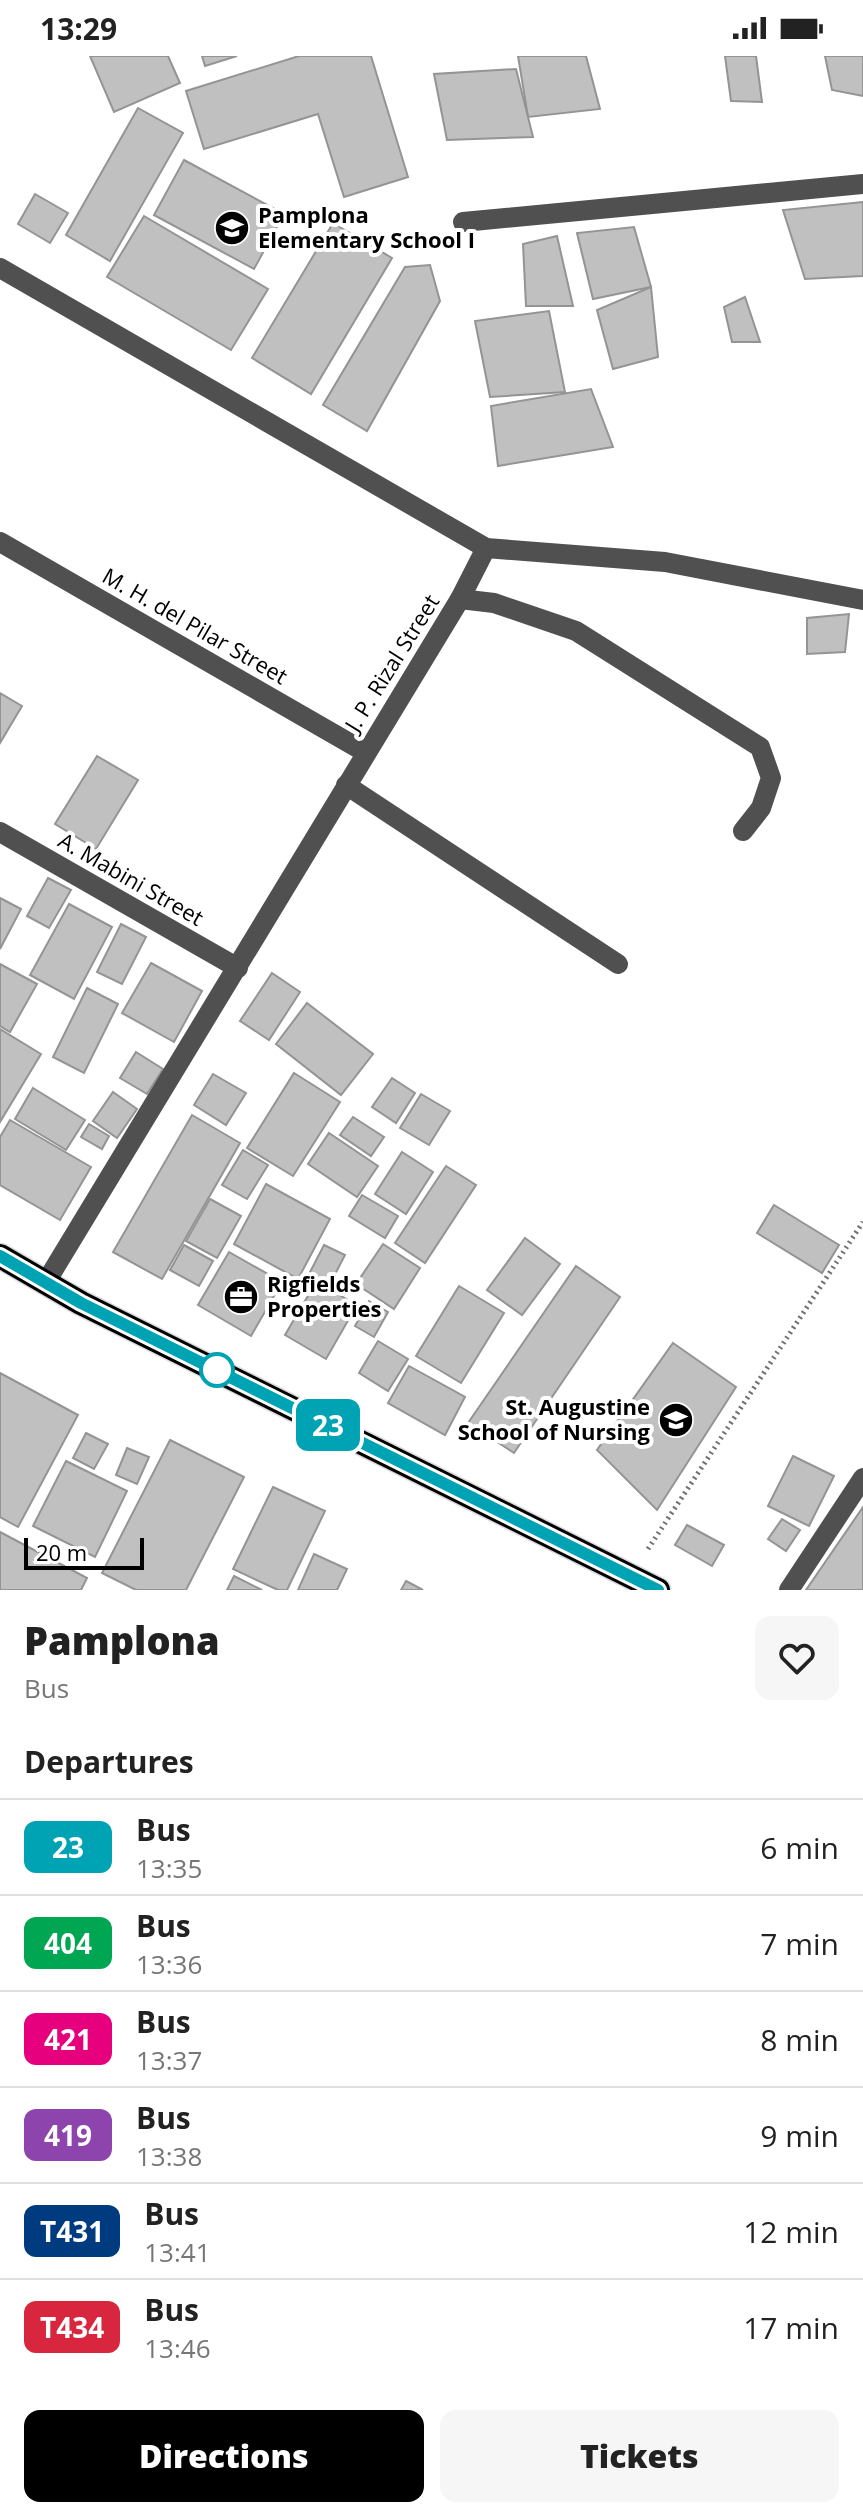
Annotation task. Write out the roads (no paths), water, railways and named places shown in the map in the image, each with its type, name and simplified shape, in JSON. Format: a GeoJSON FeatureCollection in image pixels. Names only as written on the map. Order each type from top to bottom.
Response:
{"type":"FeatureCollection","features":[{"type":"Feature","properties":{"kind":"highway"},"geometry":{"type":"LineString","coordinates":[[0,1256],[81,1303],[658,1590]]}},
{"type":"Feature","properties":{"kind":"street"},"geometry":{"type":"LineString","coordinates":[[463,222],[863,184]]}},
{"type":"Feature","properties":{"kind":"street"},"geometry":{"type":"LineString","coordinates":[[0,268],[486,548],[665,562],[863,600]]}},
{"type":"Feature","properties":{"kind":"street","name":"M. H. del Pilar Street"},"geometry":{"type":"LineString","coordinates":[[0,542],[365,752]]}},
{"type":"Feature","properties":{"kind":"street","name":"J. P. Rizal Street"},"geometry":{"type":"LineString","coordinates":[[46,1282],[460,599],[486,548]]}},
{"type":"Feature","properties":{"kind":"street"},"geometry":{"type":"LineString","coordinates":[[460,599],[494,603],[576,631],[760,747],[771,778],[761,808],[743,831]]}},
{"type":"Feature","properties":{"kind":"street"},"geometry":{"type":"LineString","coordinates":[[346,785],[618,964]]}},
{"type":"Feature","properties":{"kind":"street","name":"A. Mabini Street"},"geometry":{"type":"LineString","coordinates":[[0,832],[238,968]]}},
{"type":"Feature","properties":{"kind":"street"},"geometry":{"type":"LineString","coordinates":[[789,1590],[863,1478]]}},
{"type":"Feature","properties":{"kind":"place","name":"Pamplona Elementary School I"},"geometry":{"type":"Point","coordinates":[232,228]}},
{"type":"Feature","properties":{"kind":"place","name":"Rigfields Properties"},"geometry":{"type":"Point","coordinates":[241,1297]}},
{"type":"Feature","properties":{"kind":"place","name":"St. Augustine School of Nursing"},"geometry":{"type":"Point","coordinates":[676,1420]}}]}
